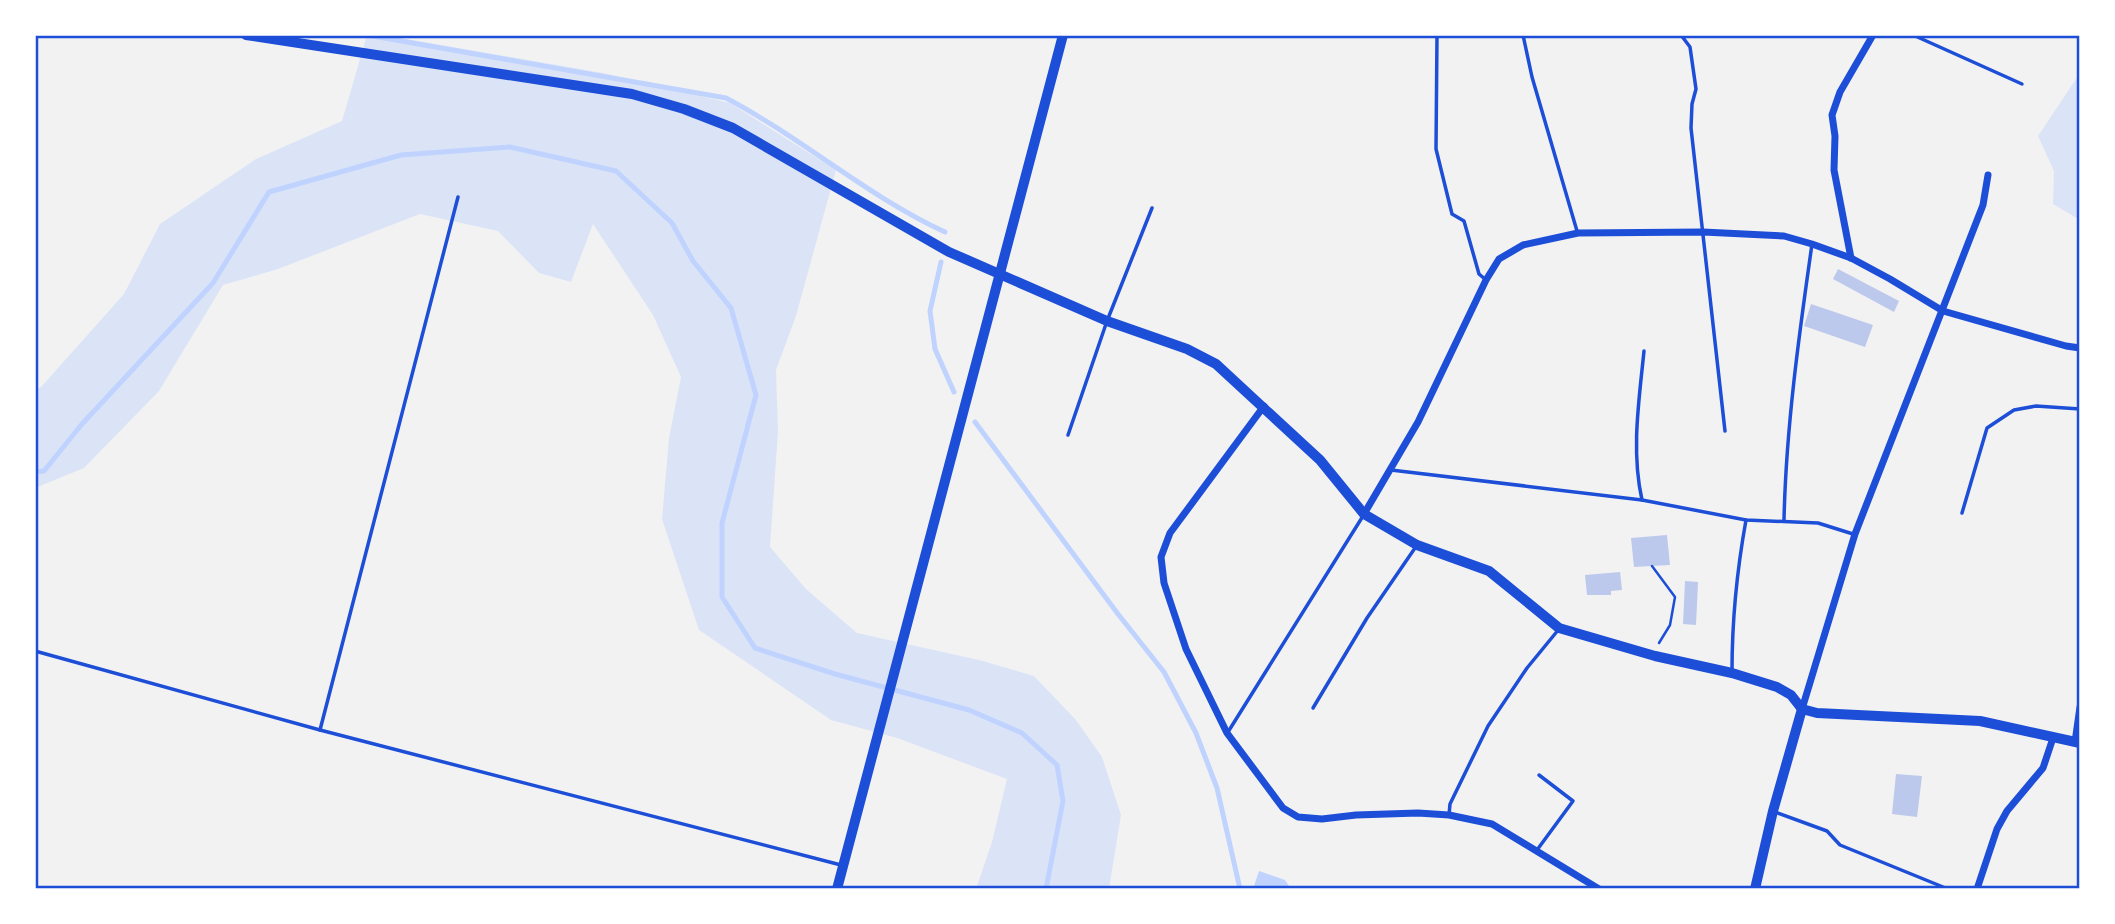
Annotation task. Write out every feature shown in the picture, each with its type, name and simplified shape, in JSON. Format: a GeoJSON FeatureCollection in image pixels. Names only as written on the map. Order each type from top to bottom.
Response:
{"type":"FeatureCollection","features":[{"type":"Feature","properties":{"kind":"street"},"geometry":{"type":"LineString","coordinates":[[246,35],[632,94],[684,108],[733,128],[949,252],[1107,321],[1186,349],[1216,363],[1320,460],[1364,514],[1417,545],[1489,571],[1559,628],[1777,687],[1791,695],[1802,709],[1817,713],[1980,720],[2077,743],[2080,707]]}},
{"type":"Feature","properties":{"kind":"street"},"geometry":{"type":"LineString","coordinates":[[837,889],[1063,35]]}},
{"type":"Feature","properties":{"kind":"street"},"geometry":{"type":"LineString","coordinates":[[1851,258],[1834,170],[1835,136],[1832,115],[1840,92],[1873,35]]}},
{"type":"Feature","properties":{"kind":"street"},"geometry":{"type":"LineString","coordinates":[[1755,889],[1773,811],[1802,709],[1856,534],[1983,205],[1988,175]]}},
{"type":"Feature","properties":{"kind":"street"},"geometry":{"type":"LineString","coordinates":[[1364,514],[1432,396],[1486,280],[1499,259],[1523,245],[1578,233],[1783,236],[1851,258],[1943,311],[2080,348]]}},
{"type":"Feature","properties":{"kind":"street"},"geometry":{"type":"LineString","coordinates":[[1264,405],[1170,533],[1161,557],[1164,583],[1186,649],[1227,733],[1283,808],[1298,817],[1322,819],[1376,814],[1449,815],[1492,824],[1599,889]]}},
{"type":"Feature","properties":{"kind":"street"},"geometry":{"type":"LineString","coordinates":[[1977,889],[1997,829],[2007,811],[2043,768],[2053,738]]}},
{"type":"Feature","properties":{"kind":"lane"},"geometry":{"type":"LineString","coordinates":[[1437,35],[1436,149],[1452,214],[1464,221],[1479,274],[1486,280]]}},
{"type":"Feature","properties":{"kind":"lane"},"geometry":{"type":"LineString","coordinates":[[1523,35],[1536,90],[1578,233]]}},
{"type":"Feature","properties":{"kind":"lane"},"geometry":{"type":"LineString","coordinates":[[1681,35],[1690,47],[1696,89],[1691,128],[1725,430]]}},
{"type":"Feature","properties":{"kind":"lane"},"geometry":{"type":"LineString","coordinates":[[1913,35],[2022,84]]}},
{"type":"Feature","properties":{"kind":"lane"},"geometry":{"type":"LineString","coordinates":[[320,730],[458,197]]}},
{"type":"Feature","properties":{"kind":"lane"},"geometry":{"type":"LineString","coordinates":[[1069,435],[1107,321],[1152,208]]}},
{"type":"Feature","properties":{"kind":"lane"},"geometry":{"type":"LineString","coordinates":[[1784,520],[1785,474],[1799,332],[1812,244]]}},
{"type":"Feature","properties":{"kind":"lane"},"geometry":{"type":"LineString","coordinates":[[1642,500],[1636,474],[1636,423],[1644,351]]}},
{"type":"Feature","properties":{"kind":"lane"},"geometry":{"type":"LineString","coordinates":[[1962,513],[1987,428],[2014,410],[2036,406],[2080,409]]}},
{"type":"Feature","properties":{"kind":"lane"},"geometry":{"type":"LineString","coordinates":[[1389,470],[1642,500],[1746,520],[1818,523],[1856,534]]}},
{"type":"Feature","properties":{"kind":"lane"},"geometry":{"type":"LineString","coordinates":[[1227,733],[1364,514]]}},
{"type":"Feature","properties":{"kind":"lane"},"geometry":{"type":"LineString","coordinates":[[1732,673],[1732,632],[1746,520]]}},
{"type":"Feature","properties":{"kind":"lane"},"geometry":{"type":"LineString","coordinates":[[1313,708],[1367,618],[1417,545]]}},
{"type":"Feature","properties":{"kind":"lane"},"geometry":{"type":"LineString","coordinates":[[1449,815],[1450,804],[1488,726],[1527,668],[1559,628]]}},
{"type":"Feature","properties":{"kind":"lane"},"geometry":{"type":"LineString","coordinates":[[35,651],[320,730],[843,866]]}},
{"type":"Feature","properties":{"kind":"lane"},"geometry":{"type":"LineString","coordinates":[[1537,850],[1573,801],[1539,775]]}},
{"type":"Feature","properties":{"kind":"lane"},"geometry":{"type":"LineString","coordinates":[[1773,811],[1827,831],[1840,845],[1948,889]]}},
{"type":"Feature","properties":{"kind":"path"},"geometry":{"type":"LineString","coordinates":[[1652,566],[1675,597],[1671,625],[1658,644],[1656,656]]}},
{"type":"Feature","properties":{"kind":"shaded area"},"geometry":{"type":"Polygon","coordinates":[[[367,35],[383,35],[603,73],[730,103],[836,170],[796,316],[776,370],[778,432],[770,547],[806,589],[857,633],[979,660],[1034,676],[1076,720],[1102,757],[1121,815],[1109,889],[976,889],[992,842],[1007,779],[897,738],[831,720],[699,630],[662,519],[669,438],[681,377],[653,315],[593,224],[571,282],[539,273],[498,231],[420,214],[278,269],[223,285],[159,391],[84,468],[35,488],[35,390],[41,387],[124,294],[160,224],[256,159],[342,121],[367,35]]]}},
{"type":"Feature","properties":{"kind":"shaded area"},"geometry":{"type":"Polygon","coordinates":[[[2080,73],[2080,220],[2053,204],[2054,171],[2038,136],[2080,73]]]}},
{"type":"Feature","properties":{"kind":"water"},"geometry":{"type":"Polygon","coordinates":[[[1259,871],[1285,880],[1291,889],[1253,889],[1259,871]]]}},
{"type":"Feature","properties":{"kind":"building"},"geometry":{"type":"Polygon","coordinates":[[[1838,269],[1899,301],[1894,312],[1833,279],[1838,269]]]}},
{"type":"Feature","properties":{"kind":"building"},"geometry":{"type":"Polygon","coordinates":[[[1811,304],[1873,325],[1865,347],[1804,326],[1811,304]]]}},
{"type":"Feature","properties":{"kind":"building"},"geometry":{"type":"Polygon","coordinates":[[[1667,535],[1670,565],[1634,567],[1631,538],[1667,535]]]}},
{"type":"Feature","properties":{"kind":"building"},"geometry":{"type":"Polygon","coordinates":[[[1620,572],[1622,590],[1611,591],[1611,595],[1587,595],[1585,575],[1620,572]]]}},
{"type":"Feature","properties":{"kind":"building"},"geometry":{"type":"Polygon","coordinates":[[[1685,581],[1698,582],[1696,625],[1683,624],[1685,581]]]}},
{"type":"Feature","properties":{"kind":"building"},"geometry":{"type":"Polygon","coordinates":[[[1896,774],[1922,776],[1917,817],[1892,814],[1896,774]]]}},
{"type":"Feature","properties":{"kind":"waterway"},"geometry":{"type":"LineString","coordinates":[[367,35],[726,98],[889,202],[945,232]]}},
{"type":"Feature","properties":{"kind":"waterway"},"geometry":{"type":"LineString","coordinates":[[35,472],[44,471],[82,424],[213,283],[269,192],[401,155],[510,147],[616,171],[672,223],[693,261],[731,308],[756,395],[722,523],[722,597],[755,648],[835,674],[969,710],[1022,733],[1057,765],[1063,801],[1046,889]]}},
{"type":"Feature","properties":{"kind":"waterway"},"geometry":{"type":"LineString","coordinates":[[941,262],[930,311],[935,349],[954,392]]}},
{"type":"Feature","properties":{"kind":"waterway"},"geometry":{"type":"LineString","coordinates":[[975,422],[1164,672],[1196,733],[1217,788],[1240,889]]}}]}
